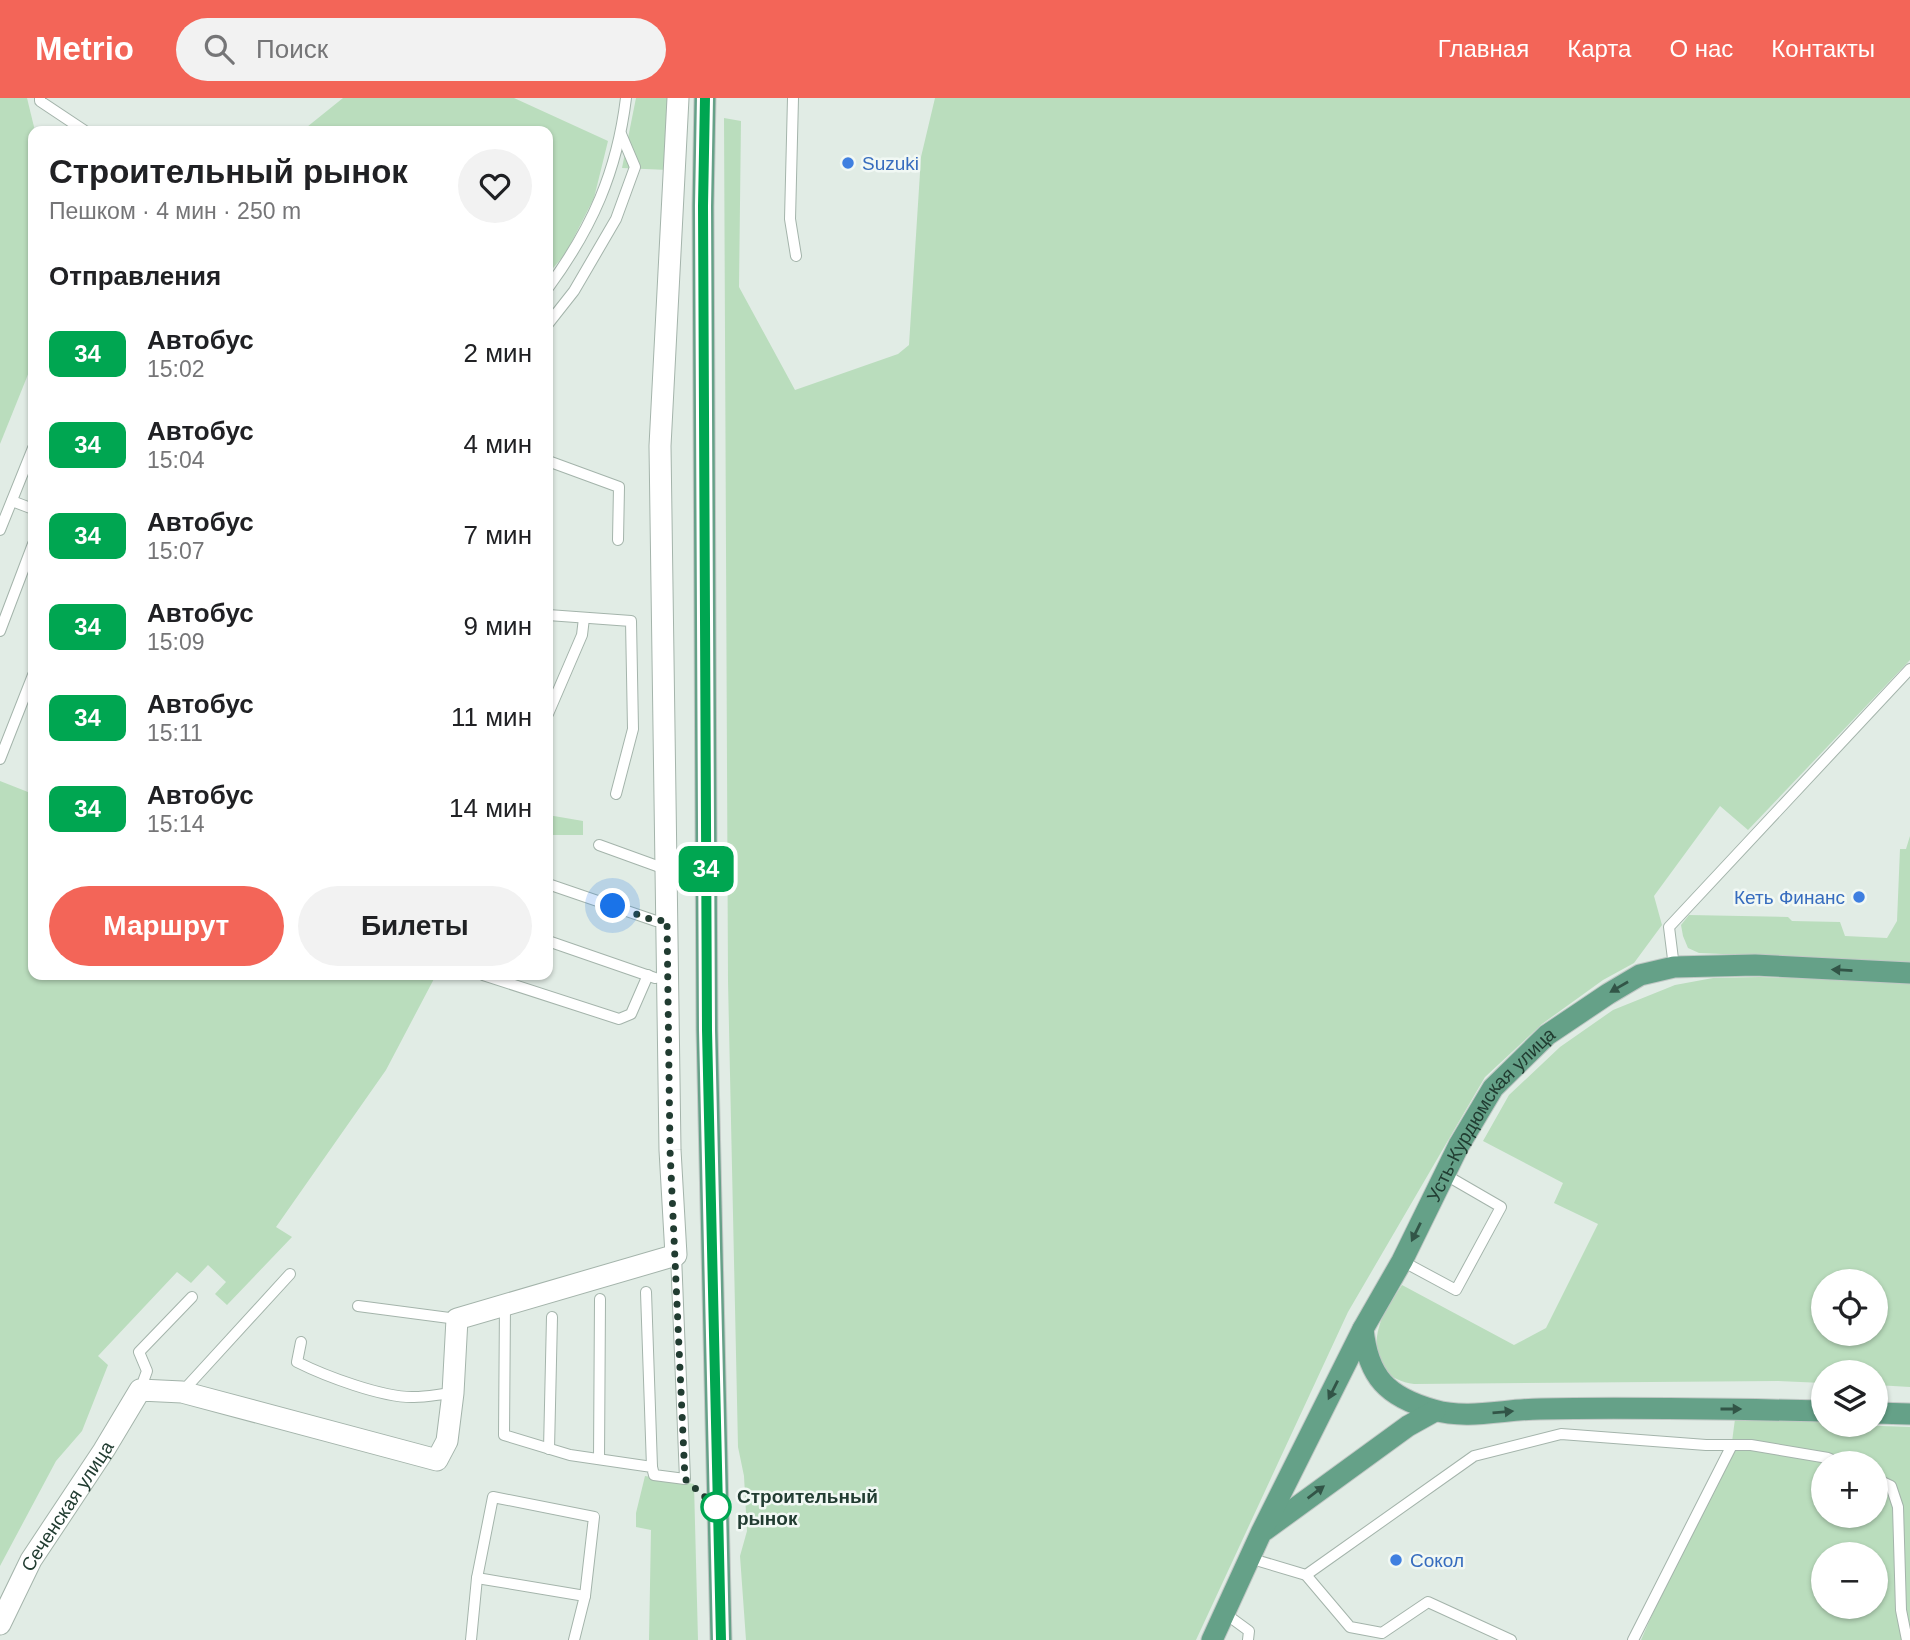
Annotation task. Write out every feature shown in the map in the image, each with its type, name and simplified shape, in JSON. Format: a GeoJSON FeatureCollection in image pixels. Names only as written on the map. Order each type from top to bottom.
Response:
{"type":"FeatureCollection","features":[{"type":"Feature","properties":{"kind":"main road"},"geometry":{"type":"LineString","coordinates":[[705,98],[703,206],[707,1030],[717,1570],[721,1640]]}},
{"type":"Feature","properties":{"kind":"main road","name":"Усть-Курдюмская улица"},"geometry":{"type":"LineString","coordinates":[[1212,1640],[1261,1533],[1459,1145],[1493,1088],[1547,1035],[1640,975],[1674,967],[1755,965],[1910,973]]}},
{"type":"Feature","properties":{"kind":"main road"},"geometry":{"type":"LineString","coordinates":[[1363,1329],[1366,1353],[1376,1377],[1391,1391],[1435,1411],[1469,1414],[1537,1409],[1811,1411]]}},
{"type":"Feature","properties":{"kind":"main road","name":"Усть-Курдюмская улица"},"geometry":{"type":"LineString","coordinates":[[1261,1533],[1397,1434],[1435,1411]]}},
{"type":"Feature","properties":{"kind":"main road"},"geometry":{"type":"LineString","coordinates":[[1888,1413],[1910,1413]]}},
{"type":"Feature","properties":{"kind":"street"},"geometry":{"type":"LineString","coordinates":[[140,1390],[182,1392],[437,1460],[447,1441],[457,1319],[676,1255],[658,977],[667,920],[660,446],[678,98]]}},
{"type":"Feature","properties":{"kind":"street","name":"Сеченская улица"},"geometry":{"type":"LineString","coordinates":[[0,1625],[31,1560],[140,1390]]}},
{"type":"Feature","properties":{"kind":"lane"},"geometry":{"type":"LineString","coordinates":[[40,98],[40,101],[78,126]]}},
{"type":"Feature","properties":{"kind":"lane"},"geometry":{"type":"LineString","coordinates":[[553,281],[571,257],[601,199],[621,134],[626,98]]}},
{"type":"Feature","properties":{"kind":"lane"},"geometry":{"type":"LineString","coordinates":[[793,98],[790,219],[796,256]]}},
{"type":"Feature","properties":{"kind":"lane"},"geometry":{"type":"LineString","coordinates":[[553,318],[574,291],[616,219],[635,167],[621,134]]}},
{"type":"Feature","properties":{"kind":"lane"},"geometry":{"type":"LineString","coordinates":[[0,530],[28,461]]}},
{"type":"Feature","properties":{"kind":"lane"},"geometry":{"type":"LineString","coordinates":[[553,463],[619,488],[618,540]]}},
{"type":"Feature","properties":{"kind":"lane"},"geometry":{"type":"LineString","coordinates":[[12,501],[28,507]]}},
{"type":"Feature","properties":{"kind":"lane"},"geometry":{"type":"LineString","coordinates":[[0,631],[28,557]]}},
{"type":"Feature","properties":{"kind":"lane"},"geometry":{"type":"LineString","coordinates":[[553,615],[631,621],[633,729],[616,794]]}},
{"type":"Feature","properties":{"kind":"lane"},"geometry":{"type":"LineString","coordinates":[[553,702],[582,635],[584,618]]}},
{"type":"Feature","properties":{"kind":"lane"},"geometry":{"type":"LineString","coordinates":[[1674,967],[1669,927],[1910,669]]}},
{"type":"Feature","properties":{"kind":"lane"},"geometry":{"type":"LineString","coordinates":[[0,759],[28,688]]}},
{"type":"Feature","properties":{"kind":"lane"},"geometry":{"type":"LineString","coordinates":[[599,845],[657,866],[667,865]]}},
{"type":"Feature","properties":{"kind":"lane"},"geometry":{"type":"LineString","coordinates":[[553,886],[656,921],[667,920]]}},
{"type":"Feature","properties":{"kind":"lane"},"geometry":{"type":"LineString","coordinates":[[498,980],[619,1019],[631,1014],[658,977],[553,943]]}},
{"type":"Feature","properties":{"kind":"lane"},"geometry":{"type":"LineString","coordinates":[[1402,1261],[1456,1290],[1501,1208],[1444,1174]]}},
{"type":"Feature","properties":{"kind":"lane"},"geometry":{"type":"LineString","coordinates":[[646,1292],[652,1466],[654,1475],[685,1479],[676,1255]]}},
{"type":"Feature","properties":{"kind":"lane"},"geometry":{"type":"LineString","coordinates":[[182,1392],[290,1274]]}},
{"type":"Feature","properties":{"kind":"lane"},"geometry":{"type":"LineString","coordinates":[[140,1390],[147,1371],[139,1352],[192,1297]]}},
{"type":"Feature","properties":{"kind":"lane"},"geometry":{"type":"LineString","coordinates":[[599,1459],[600,1298]]}},
{"type":"Feature","properties":{"kind":"lane"},"geometry":{"type":"LineString","coordinates":[[505,1304],[504,1435],[570,1455],[652,1466]]}},
{"type":"Feature","properties":{"kind":"lane"},"geometry":{"type":"LineString","coordinates":[[358,1306],[457,1319]]}},
{"type":"Feature","properties":{"kind":"lane"},"geometry":{"type":"LineString","coordinates":[[549,1448],[552,1317]]}},
{"type":"Feature","properties":{"kind":"lane"},"geometry":{"type":"LineString","coordinates":[[301,1342],[298,1363],[323,1376],[393,1395],[412,1397],[453,1393]]}},
{"type":"Feature","properties":{"kind":"lane"},"geometry":{"type":"LineString","coordinates":[[1306,1575],[1474,1456],[1561,1434],[1751,1445],[1811,1454]]}},
{"type":"Feature","properties":{"kind":"lane"},"geometry":{"type":"LineString","coordinates":[[1633,1640],[1732,1445]]}},
{"type":"Feature","properties":{"kind":"lane"},"geometry":{"type":"LineString","coordinates":[[1888,1485],[1891,1486],[1898,1507],[1900,1610],[1907,1640]]}},
{"type":"Feature","properties":{"kind":"lane"},"geometry":{"type":"LineString","coordinates":[[471,1640],[477,1578],[493,1497],[594,1517],[585,1596],[575,1640]]}},
{"type":"Feature","properties":{"kind":"lane"},"geometry":{"type":"LineString","coordinates":[[1249,1558],[1306,1575],[1350,1628],[1382,1633],[1428,1602],[1511,1640]]}},
{"type":"Feature","properties":{"kind":"lane"},"geometry":{"type":"LineString","coordinates":[[477,1578],[585,1596]]}},
{"type":"Feature","properties":{"kind":"lane"},"geometry":{"type":"LineString","coordinates":[[1223,1612],[1249,1631],[1248,1640]]}},
{"type":"Feature","properties":{"kind":"green space"},"geometry":{"type":"Polygon","coordinates":[[[0,98],[27,98],[34,126],[28,126],[28,374],[0,444],[0,98]]]}},
{"type":"Feature","properties":{"kind":"green space"},"geometry":{"type":"Polygon","coordinates":[[[343,98],[514,98],[608,141],[594,198],[566,253],[553,268],[553,126],[308,126],[343,98]]]}},
{"type":"Feature","properties":{"kind":"green space"},"geometry":{"type":"Polygon","coordinates":[[[636,98],[671,98],[668,170],[622,168],[636,98]]]}},
{"type":"Feature","properties":{"kind":"green space"},"geometry":{"type":"Polygon","coordinates":[[[935,98],[1910,98],[1910,660],[1748,830],[1720,806],[1654,896],[1662,925],[1634,963],[1603,980],[1542,1024],[1485,1077],[1348,1312],[1196,1640],[746,1640],[740,1556],[747,1531],[744,1476],[738,1447],[728,981],[724,118],[741,121],[739,287],[795,390],[898,354],[909,345],[921,157],[935,98]]]}},
{"type":"Feature","properties":{"kind":"green space"},"geometry":{"type":"Polygon","coordinates":[[[0,781],[28,792],[28,980],[433,980],[386,1070],[276,1227],[292,1237],[227,1305],[215,1294],[226,1282],[208,1265],[191,1283],[177,1272],[98,1356],[108,1365],[82,1431],[56,1461],[0,1566],[0,781]]]}},
{"type":"Feature","properties":{"kind":"green space"},"geometry":{"type":"Polygon","coordinates":[[[553,816],[583,821],[583,835],[553,835],[553,816]]]}},
{"type":"Feature","properties":{"kind":"green space"},"geometry":{"type":"Polygon","coordinates":[[[1910,836],[1910,962],[1699,953],[1688,948],[1681,925],[1689,915],[1788,917],[1792,921],[1840,922],[1845,936],[1887,938],[1897,921],[1900,849],[1906,849],[1910,836]]]}},
{"type":"Feature","properties":{"kind":"green space"},"geometry":{"type":"Polygon","coordinates":[[[1760,977],[1910,982],[1910,1387],[1888,1386],[1888,1360],[1811,1360],[1811,1382],[1414,1384],[1392,1376],[1380,1362],[1376,1342],[1384,1314],[1402,1285],[1514,1345],[1546,1328],[1598,1224],[1554,1203],[1563,1183],[1483,1141],[1509,1095],[1560,1047],[1613,1010],[1675,985],[1713,978],[1760,977]]]}},
{"type":"Feature","properties":{"kind":"green space"},"geometry":{"type":"Polygon","coordinates":[[[1735,1419],[1811,1422],[1811,1437],[1888,1437],[1888,1426],[1910,1427],[1910,1640],[1641,1640],[1662,1592],[1730,1457],[1735,1419]]]}},
{"type":"Feature","properties":{"kind":"green space"},"geometry":{"type":"Polygon","coordinates":[[[645,1476],[694,1484],[698,1640],[649,1640],[651,1530],[636,1527],[636,1513],[645,1476]]]}},
{"type":"Feature","properties":{"kind":"bus line","name":"34"},"geometry":{"type":"LineString","coordinates":[[705,98],[703,206],[707,1030],[721,1640]]}},
{"type":"Feature","properties":{"kind":"place","name":"Suzuki"},"geometry":{"type":"Point","coordinates":[848,163]}},
{"type":"Feature","properties":{"kind":"place","name":"Кеть Финанс"},"geometry":{"type":"Point","coordinates":[1859,897]}},
{"type":"Feature","properties":{"kind":"place","name":"Строительный рынок"},"geometry":{"type":"Point","coordinates":[716,1507]}},
{"type":"Feature","properties":{"kind":"place","name":"Сокол"},"geometry":{"type":"Point","coordinates":[1396,1560]}},
{"type":"Feature","properties":{"kind":"route"},"geometry":{"type":"LineString","coordinates":[[613,906],[656,921],[667,920],[670,1150],[685,1479],[716,1507]]}}]}
